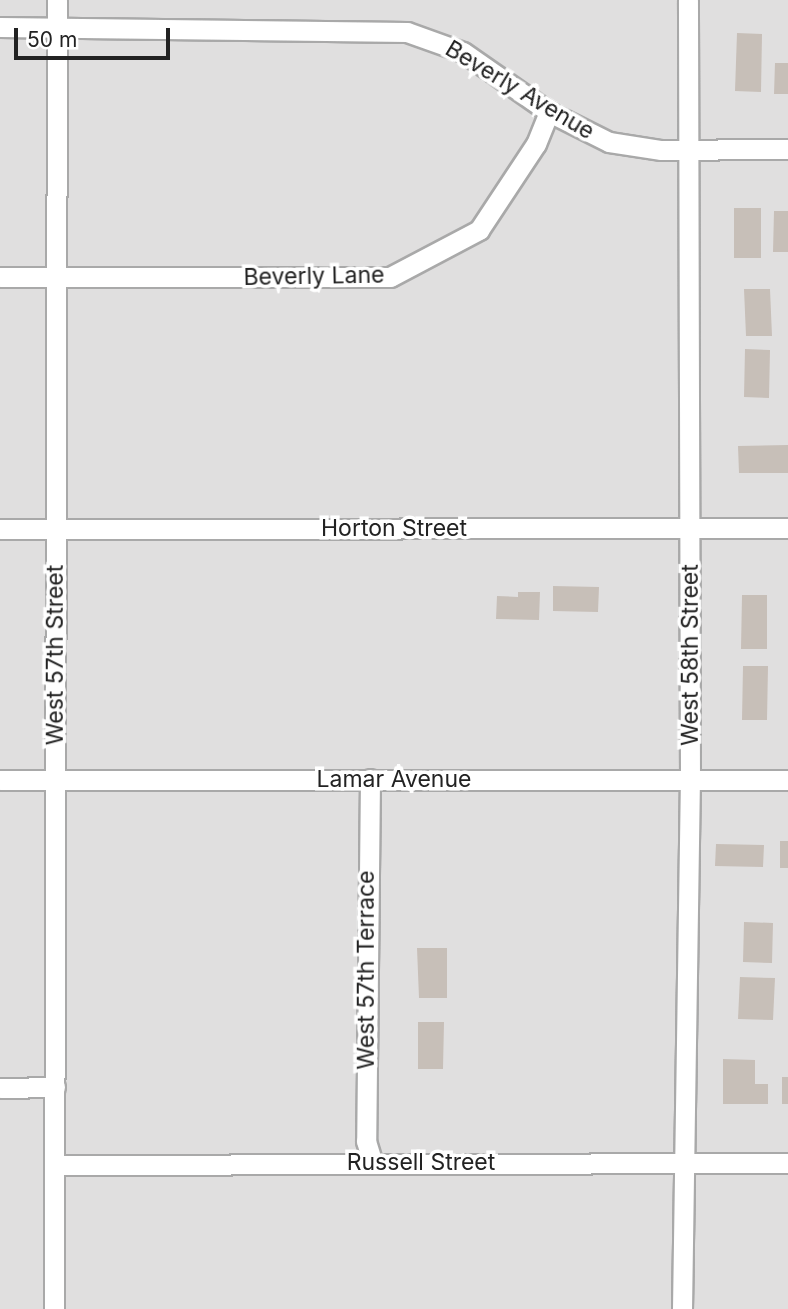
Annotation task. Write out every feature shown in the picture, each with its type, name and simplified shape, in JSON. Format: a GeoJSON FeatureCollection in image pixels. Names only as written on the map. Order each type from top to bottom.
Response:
{"type":"FeatureCollection","features":[{"type":"Feature","properties":{"kind":"street","name":"West 57th Street"},"geometry":{"type":"LineString","coordinates":[[54,1309],[57,0]]}},
{"type":"Feature","properties":{"kind":"street","name":"West 58th Street"},"geometry":{"type":"LineString","coordinates":[[682,1309],[690,779],[688,0]]}},
{"type":"Feature","properties":{"kind":"street","name":"Beverly Avenue"},"geometry":{"type":"LineString","coordinates":[[0,27],[407,32],[463,51],[549,112],[609,142],[688,149],[788,149]]}},
{"type":"Feature","properties":{"kind":"street","name":"Beverly Lane"},"geometry":{"type":"LineString","coordinates":[[0,277],[390,277],[415,269],[479,230],[536,144],[549,112]]}},
{"type":"Feature","properties":{"kind":"street","name":"Horton Street"},"geometry":{"type":"LineString","coordinates":[[0,529],[788,528]]}},
{"type":"Feature","properties":{"kind":"street","name":"West 57th Terrace"},"geometry":{"type":"LineString","coordinates":[[370,779],[366,1114],[372,1161]]}},
{"type":"Feature","properties":{"kind":"street","name":"Lamar Avenue"},"geometry":{"type":"LineString","coordinates":[[0,780],[788,780]]}},
{"type":"Feature","properties":{"kind":"street"},"geometry":{"type":"LineString","coordinates":[[0,1088],[55,1087]]}},
{"type":"Feature","properties":{"kind":"street","name":"Russell Street"},"geometry":{"type":"LineString","coordinates":[[55,1165],[372,1161],[788,1163]]}},
{"type":"Feature","properties":{"kind":"shaded area"},"geometry":{"type":"Polygon","coordinates":[[[0,0],[788,0],[788,1309],[0,1309],[0,0]]]}},
{"type":"Feature","properties":{"kind":"building"},"geometry":{"type":"Polygon","coordinates":[[[737,33],[762,34],[761,92],[735,91],[737,33]]]}},
{"type":"Feature","properties":{"kind":"building"},"geometry":{"type":"Polygon","coordinates":[[[775,63],[788,63],[788,94],[774,94],[775,63]]]}},
{"type":"Feature","properties":{"kind":"building"},"geometry":{"type":"Polygon","coordinates":[[[734,208],[761,208],[761,258],[734,258],[734,208]]]}},
{"type":"Feature","properties":{"kind":"building"},"geometry":{"type":"Polygon","coordinates":[[[774,211],[788,211],[788,252],[773,252],[774,211]]]}},
{"type":"Feature","properties":{"kind":"building"},"geometry":{"type":"Polygon","coordinates":[[[744,289],[770,289],[772,336],[746,336],[744,289]]]}},
{"type":"Feature","properties":{"kind":"building"},"geometry":{"type":"Polygon","coordinates":[[[745,349],[770,350],[769,398],[744,397],[745,349]]]}},
{"type":"Feature","properties":{"kind":"building"},"geometry":{"type":"Polygon","coordinates":[[[788,445],[788,473],[739,473],[738,446],[788,445]]]}},
{"type":"Feature","properties":{"kind":"building"},"geometry":{"type":"Polygon","coordinates":[[[553,586],[599,587],[598,612],[553,611],[553,586]]]}},
{"type":"Feature","properties":{"kind":"building"},"geometry":{"type":"Polygon","coordinates":[[[518,592],[540,592],[539,620],[496,619],[497,596],[518,597],[518,592]]]}},
{"type":"Feature","properties":{"kind":"building"},"geometry":{"type":"Polygon","coordinates":[[[742,595],[767,595],[767,649],[741,649],[742,595]]]}},
{"type":"Feature","properties":{"kind":"building"},"geometry":{"type":"Polygon","coordinates":[[[743,666],[768,666],[767,720],[742,720],[743,666]]]}},
{"type":"Feature","properties":{"kind":"building"},"geometry":{"type":"Polygon","coordinates":[[[780,841],[788,841],[788,868],[780,868],[780,841]]]}},
{"type":"Feature","properties":{"kind":"building"},"geometry":{"type":"Polygon","coordinates":[[[716,844],[764,845],[763,867],[715,866],[716,844]]]}},
{"type":"Feature","properties":{"kind":"building"},"geometry":{"type":"Polygon","coordinates":[[[744,922],[773,923],[772,963],[743,962],[744,922]]]}},
{"type":"Feature","properties":{"kind":"building"},"geometry":{"type":"Polygon","coordinates":[[[417,948],[447,948],[447,998],[419,998],[417,948]]]}},
{"type":"Feature","properties":{"kind":"building"},"geometry":{"type":"Polygon","coordinates":[[[740,977],[775,978],[773,1020],[738,1019],[740,977]]]}},
{"type":"Feature","properties":{"kind":"building"},"geometry":{"type":"Polygon","coordinates":[[[418,1022],[444,1022],[443,1069],[418,1069],[418,1022]]]}},
{"type":"Feature","properties":{"kind":"building"},"geometry":{"type":"Polygon","coordinates":[[[723,1059],[755,1060],[755,1084],[768,1084],[768,1104],[723,1104],[723,1059]]]}},
{"type":"Feature","properties":{"kind":"building"},"geometry":{"type":"Polygon","coordinates":[[[782,1077],[788,1077],[788,1104],[782,1104],[782,1077]]]}}]}
